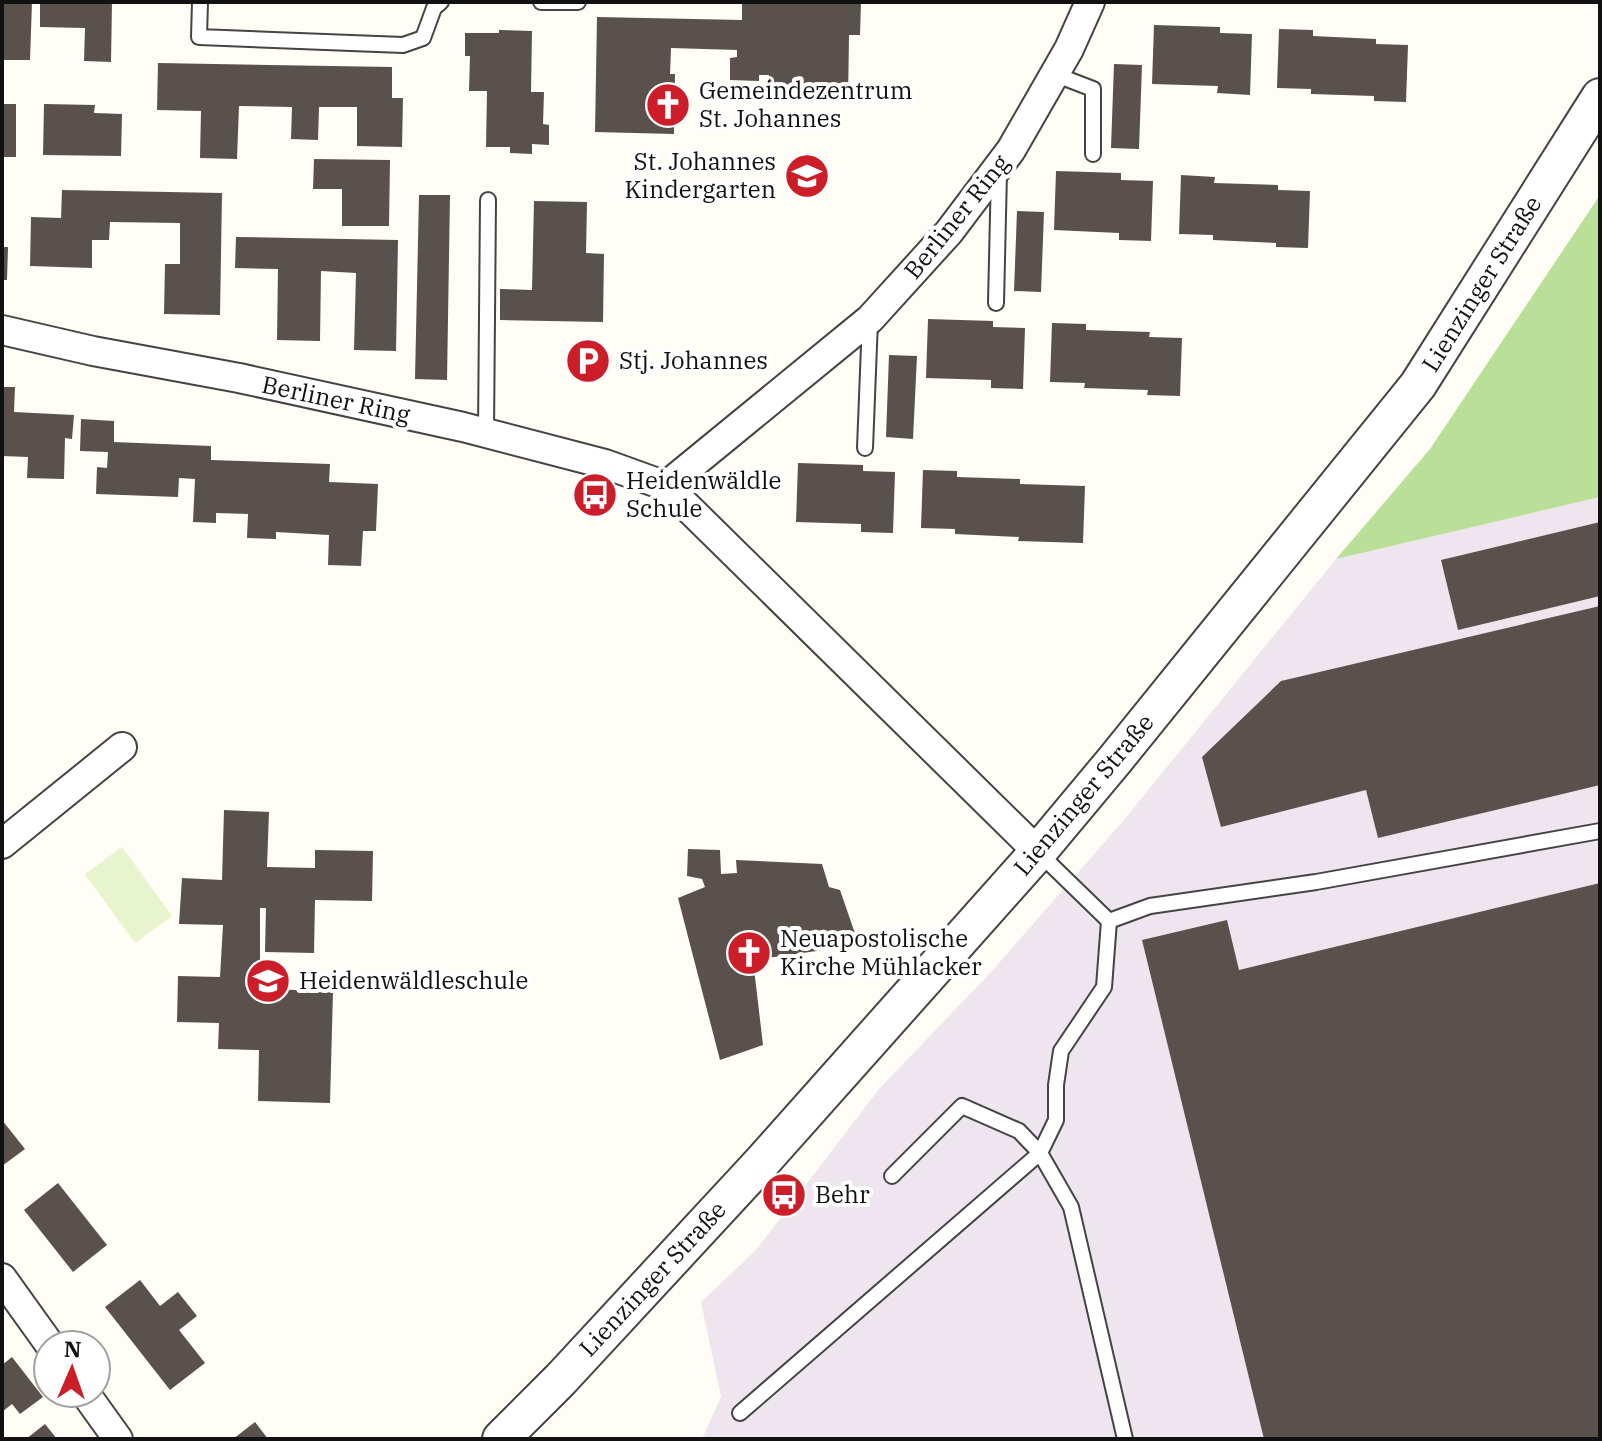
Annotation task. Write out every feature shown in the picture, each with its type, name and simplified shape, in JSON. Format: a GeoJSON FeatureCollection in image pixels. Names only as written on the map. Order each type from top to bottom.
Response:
{"type":"FeatureCollection","features":[{"type":"Feature","properties":{"kind":"street","name":"Berliner Ring"},"geometry":{"type":"LineString","coordinates":[[666,486],[870,319],[949,232],[999,167],[1054,74],[1090,2]]}},
{"type":"Feature","properties":{"kind":"street","name":"Lienzinger Straße"},"geometry":{"type":"LineString","coordinates":[[501,1439],[561,1379],[769,1154],[1038,852],[1315,515],[1418,385],[1600,97]]}},
{"type":"Feature","properties":{"kind":"street","name":"Berliner Ring"},"geometry":{"type":"LineString","coordinates":[[2,330],[93,351],[254,381],[486,433],[605,464],[666,486],[1038,852]]}},
{"type":"Feature","properties":{"kind":"street"},"geometry":{"type":"LineString","coordinates":[[2,844],[122,747]]}},
{"type":"Feature","properties":{"kind":"street"},"geometry":{"type":"LineString","coordinates":[[2,1278],[39,1329]]}},
{"type":"Feature","properties":{"kind":"street"},"geometry":{"type":"LineString","coordinates":[[96,1409],[118,1439]]}},
{"type":"Feature","properties":{"kind":"lane"},"geometry":{"type":"LineString","coordinates":[[200,2],[199,37],[403,45],[423,38],[434,8],[441,2]]}},
{"type":"Feature","properties":{"kind":"lane"},"geometry":{"type":"LineString","coordinates":[[541,2],[578,2]]}},
{"type":"Feature","properties":{"kind":"lane"},"geometry":{"type":"LineString","coordinates":[[1054,74],[1093,89],[1093,154]]}},
{"type":"Feature","properties":{"kind":"lane"},"geometry":{"type":"LineString","coordinates":[[996,303],[999,167]]}},
{"type":"Feature","properties":{"kind":"lane"},"geometry":{"type":"LineString","coordinates":[[486,433],[488,200]]}},
{"type":"Feature","properties":{"kind":"lane"},"geometry":{"type":"LineString","coordinates":[[865,448],[870,319]]}},
{"type":"Feature","properties":{"kind":"lane"},"geometry":{"type":"LineString","coordinates":[[1109,921],[1150,906],[1316,882],[1600,831]]}},
{"type":"Feature","properties":{"kind":"lane"},"geometry":{"type":"LineString","coordinates":[[1038,852],[1109,921]]}},
{"type":"Feature","properties":{"kind":"lane"},"geometry":{"type":"LineString","coordinates":[[740,1413],[1040,1153],[1056,1120],[1056,1085],[1061,1051],[1104,987],[1109,921]]}},
{"type":"Feature","properties":{"kind":"lane"},"geometry":{"type":"LineString","coordinates":[[892,1176],[962,1106],[1019,1131],[1040,1153],[1071,1207],[1125,1439]]}},
{"type":"Feature","properties":{"kind":"shaded area"},"geometry":{"type":"Polygon","coordinates":[[[1600,497],[1600,1439],[702,1439],[721,1397],[701,1302],[756,1250],[879,1089],[992,971],[1123,821],[1336,559],[1600,497]]]}},
{"type":"Feature","properties":{"kind":"green space"},"geometry":{"type":"Polygon","coordinates":[[[1600,195],[1600,497],[1336,559],[1430,449],[1600,195]]]}},
{"type":"Feature","properties":{"kind":"green space"},"geometry":{"type":"Polygon","coordinates":[[[122,847],[172,916],[135,943],[85,874],[122,847]]]}},
{"type":"Feature","properties":{"kind":"building"},"geometry":{"type":"Polygon","coordinates":[[[2,2],[32,2],[30,60],[3,60],[2,2]]]}},
{"type":"Feature","properties":{"kind":"building"},"geometry":{"type":"Polygon","coordinates":[[[40,2],[112,2],[111,62],[84,61],[85,28],[40,27],[40,2]]]}},
{"type":"Feature","properties":{"kind":"building"},"geometry":{"type":"Polygon","coordinates":[[[742,2],[861,2],[860,35],[849,35],[848,102],[768,101],[769,75],[759,75],[759,81],[730,80],[730,58],[737,57],[737,50],[671,48],[670,74],[675,74],[674,134],[595,132],[597,17],[742,20],[742,2]]]}},
{"type":"Feature","properties":{"kind":"building"},"geometry":{"type":"Polygon","coordinates":[[[1154,25],[1220,27],[1220,33],[1252,34],[1250,95],[1217,93],[1218,86],[1152,84],[1154,25]]]}},
{"type":"Feature","properties":{"kind":"building"},"geometry":{"type":"Polygon","coordinates":[[[1279,29],[1313,30],[1313,36],[1376,39],[1376,44],[1408,45],[1406,102],[1374,101],[1374,96],[1311,94],[1311,89],[1277,88],[1279,29]]]}},
{"type":"Feature","properties":{"kind":"building"},"geometry":{"type":"Polygon","coordinates":[[[499,30],[532,31],[531,92],[544,92],[543,124],[549,125],[549,145],[532,144],[532,154],[510,153],[510,147],[486,147],[487,91],[469,91],[470,56],[465,56],[465,33],[499,33],[499,30]]]}},
{"type":"Feature","properties":{"kind":"building"},"geometry":{"type":"Polygon","coordinates":[[[158,63],[392,67],[392,98],[403,98],[402,147],[357,146],[357,107],[319,107],[318,140],[291,139],[292,107],[239,106],[237,159],[200,158],[201,111],[157,110],[158,63]]]}},
{"type":"Feature","properties":{"kind":"building"},"geometry":{"type":"Polygon","coordinates":[[[1114,64],[1142,65],[1139,149],[1111,148],[1114,64]]]}},
{"type":"Feature","properties":{"kind":"building"},"geometry":{"type":"Polygon","coordinates":[[[2,104],[16,104],[16,157],[2,157],[2,104]]]}},
{"type":"Feature","properties":{"kind":"building"},"geometry":{"type":"Polygon","coordinates":[[[44,104],[95,105],[94,113],[122,114],[121,156],[43,155],[44,104]]]}},
{"type":"Feature","properties":{"kind":"building"},"geometry":{"type":"Polygon","coordinates":[[[314,159],[390,160],[389,226],[342,226],[342,189],[313,189],[314,159]]]}},
{"type":"Feature","properties":{"kind":"building"},"geometry":{"type":"Polygon","coordinates":[[[1056,171],[1121,173],[1121,180],[1153,181],[1151,241],[1119,240],[1119,233],[1054,230],[1056,171]]]}},
{"type":"Feature","properties":{"kind":"building"},"geometry":{"type":"Polygon","coordinates":[[[1181,175],[1215,177],[1214,183],[1278,185],[1278,190],[1310,191],[1308,248],[1213,240],[1213,235],[1179,234],[1181,175]]]}},
{"type":"Feature","properties":{"kind":"building"},"geometry":{"type":"Polygon","coordinates":[[[62,190],[222,193],[220,315],[164,314],[165,264],[180,264],[180,223],[110,222],[109,240],[92,240],[92,268],[30,266],[31,217],[61,218],[62,190]]]}},
{"type":"Feature","properties":{"kind":"building"},"geometry":{"type":"Polygon","coordinates":[[[419,195],[450,195],[447,380],[415,379],[419,195]]]}},
{"type":"Feature","properties":{"kind":"building"},"geometry":{"type":"Polygon","coordinates":[[[534,201],[587,202],[586,253],[604,254],[603,322],[500,320],[500,289],[532,290],[534,201]]]}},
{"type":"Feature","properties":{"kind":"building"},"geometry":{"type":"Polygon","coordinates":[[[1017,211],[1044,212],[1041,292],[1014,291],[1017,211]]]}},
{"type":"Feature","properties":{"kind":"building"},"geometry":{"type":"Polygon","coordinates":[[[236,237],[398,240],[396,351],[354,350],[356,273],[321,271],[320,341],[277,340],[278,269],[235,268],[236,237]]]}},
{"type":"Feature","properties":{"kind":"building"},"geometry":{"type":"Polygon","coordinates":[[[2,247],[8,247],[7,280],[2,280],[2,247]]]}},
{"type":"Feature","properties":{"kind":"building"},"geometry":{"type":"Polygon","coordinates":[[[928,319],[993,321],[993,327],[1025,328],[1023,389],[991,388],[991,380],[926,378],[928,319]]]}},
{"type":"Feature","properties":{"kind":"building"},"geometry":{"type":"Polygon","coordinates":[[[1052,323],[1086,324],[1086,330],[1150,332],[1149,337],[1182,338],[1180,396],[1147,395],[1148,390],[1084,388],[1085,383],[1050,382],[1052,323]]]}},
{"type":"Feature","properties":{"kind":"building"},"geometry":{"type":"Polygon","coordinates":[[[889,355],[917,356],[913,439],[886,437],[889,355]]]}},
{"type":"Feature","properties":{"kind":"building"},"geometry":{"type":"Polygon","coordinates":[[[2,387],[15,387],[14,412],[74,415],[72,439],[65,438],[64,479],[27,478],[28,457],[2,456],[2,387]]]}},
{"type":"Feature","properties":{"kind":"building"},"geometry":{"type":"Polygon","coordinates":[[[81,419],[114,421],[114,442],[211,446],[211,460],[330,464],[329,482],[378,484],[376,531],[363,531],[361,566],[328,565],[329,535],[276,532],[276,539],[247,538],[248,514],[216,513],[216,523],[193,522],[195,479],[179,478],[178,497],[96,494],[97,467],[107,468],[108,452],[80,451],[81,419]]]}},
{"type":"Feature","properties":{"kind":"building"},"geometry":{"type":"Polygon","coordinates":[[[798,463],[863,465],[863,471],[895,472],[893,533],[861,532],[861,524],[796,522],[798,463]]]}},
{"type":"Feature","properties":{"kind":"building"},"geometry":{"type":"Polygon","coordinates":[[[923,470],[957,471],[957,477],[1020,479],[1020,484],[1085,486],[1083,543],[1018,541],[1019,537],[955,534],[955,529],[921,528],[923,470]]]}},
{"type":"Feature","properties":{"kind":"building"},"geometry":{"type":"Polygon","coordinates":[[[1600,522],[1600,596],[1458,630],[1441,560],[1600,522]]]}},
{"type":"Feature","properties":{"kind":"building"},"geometry":{"type":"Polygon","coordinates":[[[1600,606],[1600,785],[1378,838],[1366,790],[1221,827],[1202,757],[1281,681],[1600,606]]]}},
{"type":"Feature","properties":{"kind":"building"},"geometry":{"type":"Polygon","coordinates":[[[224,810],[269,812],[267,867],[315,868],[315,850],[373,851],[372,901],[315,900],[314,953],[265,952],[266,908],[260,908],[260,989],[333,991],[330,1103],[258,1101],[259,1050],[218,1049],[219,1023],[177,1022],[178,976],[220,977],[223,925],[179,924],[182,878],[222,880],[224,810]]]}},
{"type":"Feature","properties":{"kind":"building","name":"Neuapostolische Kirche Mühlacker"},"geometry":{"type":"Polygon","coordinates":[[[688,849],[720,850],[721,874],[737,873],[736,860],[822,864],[829,887],[840,890],[859,945],[753,960],[763,1045],[720,1060],[678,898],[705,887],[702,879],[687,876],[688,849]]]}},
{"type":"Feature","properties":{"kind":"building"},"geometry":{"type":"Polygon","coordinates":[[[1600,883],[1600,1439],[1264,1439],[1142,940],[1227,920],[1239,970],[1600,883]]]}},
{"type":"Feature","properties":{"kind":"building"},"geometry":{"type":"Polygon","coordinates":[[[2,1120],[25,1149],[2,1166],[2,1120]]]}},
{"type":"Feature","properties":{"kind":"building"},"geometry":{"type":"Polygon","coordinates":[[[58,1183],[107,1245],[73,1272],[24,1210],[58,1183]]]}},
{"type":"Feature","properties":{"kind":"building"},"geometry":{"type":"Polygon","coordinates":[[[140,1280],[160,1306],[178,1292],[197,1316],[179,1330],[205,1363],[170,1390],[105,1307],[140,1280]]]}},
{"type":"Feature","properties":{"kind":"building"},"geometry":{"type":"Polygon","coordinates":[[[12,1357],[32,1383],[32,1405],[20,1414],[12,1404],[2,1412],[2,1365],[12,1357]]]}},
{"type":"Feature","properties":{"kind":"building"},"geometry":{"type":"Polygon","coordinates":[[[255,1422],[268,1439],[233,1439],[255,1422]]]}},
{"type":"Feature","properties":{"kind":"building"},"geometry":{"type":"Polygon","coordinates":[[[45,1424],[57,1439],[26,1439],[45,1424]]]}},
{"type":"Feature","properties":{"kind":"place","name":"Gemeindezentrum St. Johannes"},"geometry":{"type":"Point","coordinates":[668,105]}},
{"type":"Feature","properties":{"kind":"place","name":"St. Johannes Kindergarten"},"geometry":{"type":"Point","coordinates":[807,176]}},
{"type":"Feature","properties":{"kind":"place","name":"Stj. Johannes"},"geometry":{"type":"Point","coordinates":[588,361]}},
{"type":"Feature","properties":{"kind":"place","name":"Heidenwäldle Schule"},"geometry":{"type":"Point","coordinates":[595,495]}},
{"type":"Feature","properties":{"kind":"place","name":"Neuapostolische Kirche Mühlacker"},"geometry":{"type":"Point","coordinates":[749,953]}},
{"type":"Feature","properties":{"kind":"place","name":"Heidenwäldleschule"},"geometry":{"type":"Point","coordinates":[268,981]}},
{"type":"Feature","properties":{"kind":"place","name":"Behr"},"geometry":{"type":"Point","coordinates":[784,1195]}}]}
